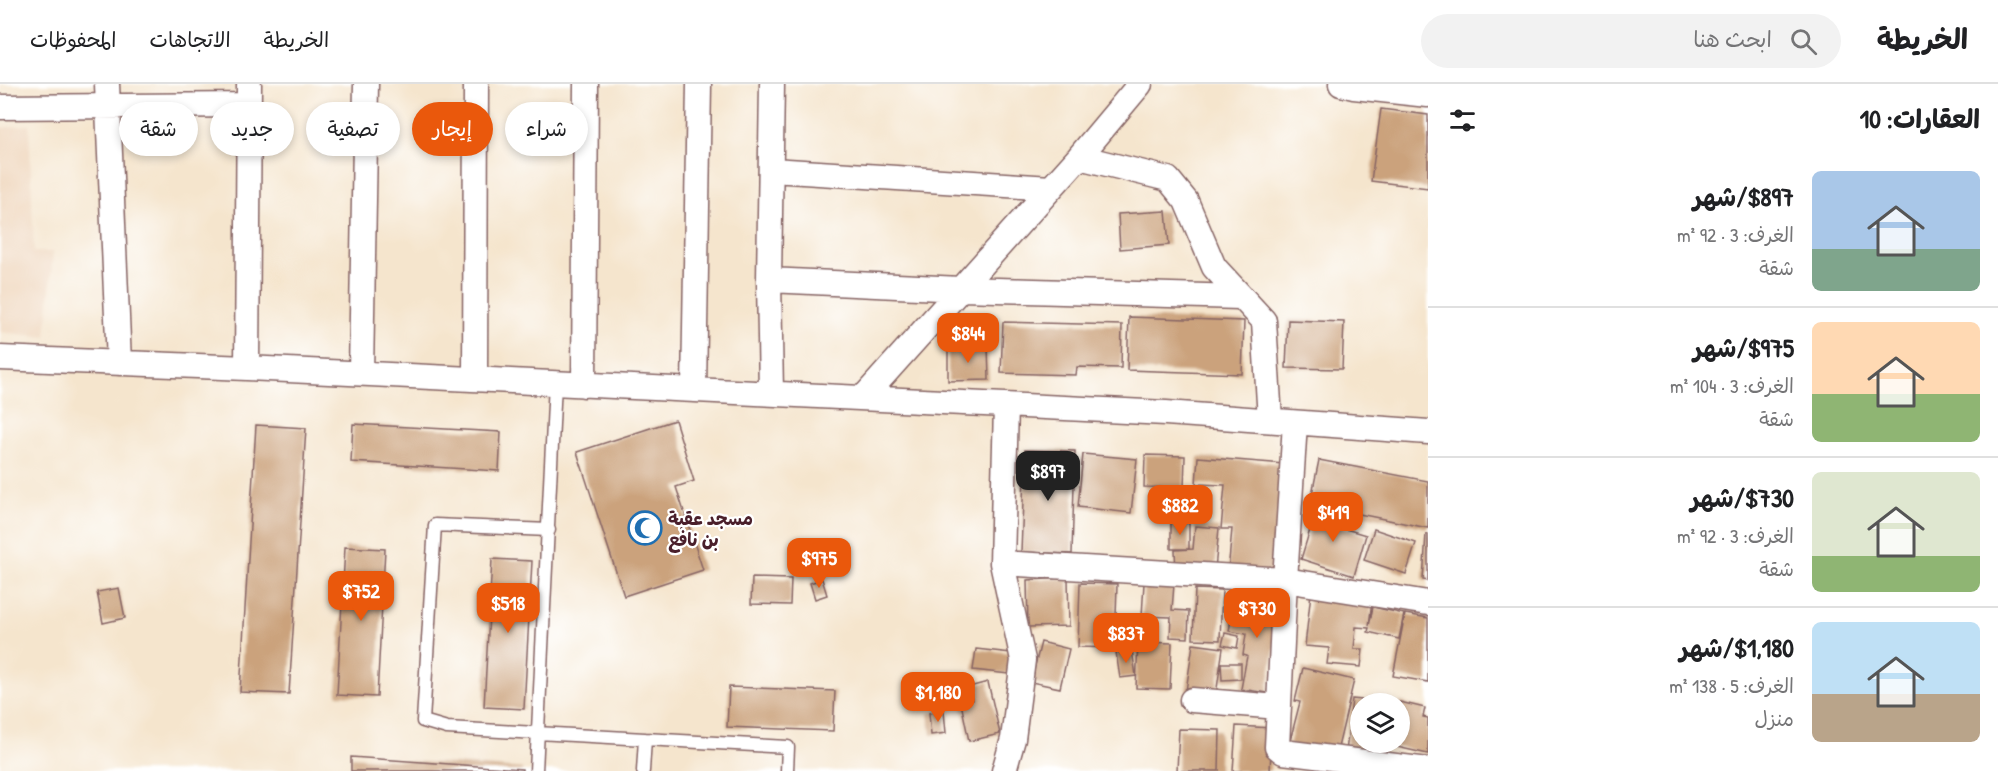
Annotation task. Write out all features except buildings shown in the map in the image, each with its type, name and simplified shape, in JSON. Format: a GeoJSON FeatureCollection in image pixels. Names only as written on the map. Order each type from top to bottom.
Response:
{"type":"FeatureCollection","features":[{"type":"Feature","properties":{"kind":"street"},"geometry":{"type":"LineString","coordinates":[[361,373],[366,84]]}},
{"type":"Feature","properties":{"kind":"street"},"geometry":{"type":"LineString","coordinates":[[475,379],[476,84]]}},
{"type":"Feature","properties":{"kind":"street"},"geometry":{"type":"LineString","coordinates":[[584,384],[586,84]]}},
{"type":"Feature","properties":{"kind":"street"},"geometry":{"type":"LineString","coordinates":[[694,390],[699,84]]}},
{"type":"Feature","properties":{"kind":"street"},"geometry":{"type":"LineString","coordinates":[[771,393],[769,280],[772,84]]}},
{"type":"Feature","properties":{"kind":"street"},"geometry":{"type":"LineString","coordinates":[[863,398],[1079,157],[1140,84]]}},
{"type":"Feature","properties":{"kind":"street"},"geometry":{"type":"LineString","coordinates":[[1341,84],[1428,95]]}},
{"type":"Feature","properties":{"kind":"street"},"geometry":{"type":"LineString","coordinates":[[0,107],[107,95],[249,94],[247,368]]}},
{"type":"Feature","properties":{"kind":"street"},"geometry":{"type":"LineString","coordinates":[[107,95],[119,363]]}},
{"type":"Feature","properties":{"kind":"street"},"geometry":{"type":"LineString","coordinates":[[1079,157],[1168,179],[1186,201],[1214,267],[1264,321],[1270,420]]}},
{"type":"Feature","properties":{"kind":"street"},"geometry":{"type":"LineString","coordinates":[[772,170],[1051,188]]}},
{"type":"Feature","properties":{"kind":"street"},"geometry":{"type":"LineString","coordinates":[[769,280],[961,290],[1240,297]]}},
{"type":"Feature","properties":{"kind":"street"},"geometry":{"type":"LineString","coordinates":[[0,358],[361,373],[1166,413],[1428,432]]}},
{"type":"Feature","properties":{"kind":"street"},"geometry":{"type":"LineString","coordinates":[[1004,771],[1013,739],[1023,660],[1002,563],[1006,406]]}},
{"type":"Feature","properties":{"kind":"street"},"geometry":{"type":"LineString","coordinates":[[1295,423],[1277,747],[1283,752],[1348,766],[1428,770]]}},
{"type":"Feature","properties":{"kind":"street"},"geometry":{"type":"LineString","coordinates":[[1002,563],[1285,580],[1428,603]]}},
{"type":"Feature","properties":{"kind":"street"},"geometry":{"type":"LineString","coordinates":[[1192,700],[1279,707]]}},
{"type":"Feature","properties":{"kind":"lane"},"geometry":{"type":"LineString","coordinates":[[536,771],[555,383]]}},
{"type":"Feature","properties":{"kind":"lane"},"geometry":{"type":"LineString","coordinates":[[549,531],[435,525],[423,722],[447,728],[788,747],[787,771]]}},
{"type":"Feature","properties":{"kind":"lane"},"geometry":{"type":"LineString","coordinates":[[643,771],[645,739]]}},
{"type":"Feature","properties":{"kind":"shaded area"},"geometry":{"type":"Polygon","coordinates":[[[29,125],[34,252],[53,252],[46,337],[0,332],[0,128],[29,125]]]}},
{"type":"Feature","properties":{"kind":"place","name":"مسجد عقبة بن نافع"},"geometry":{"type":"Point","coordinates":[645,528]}}]}
